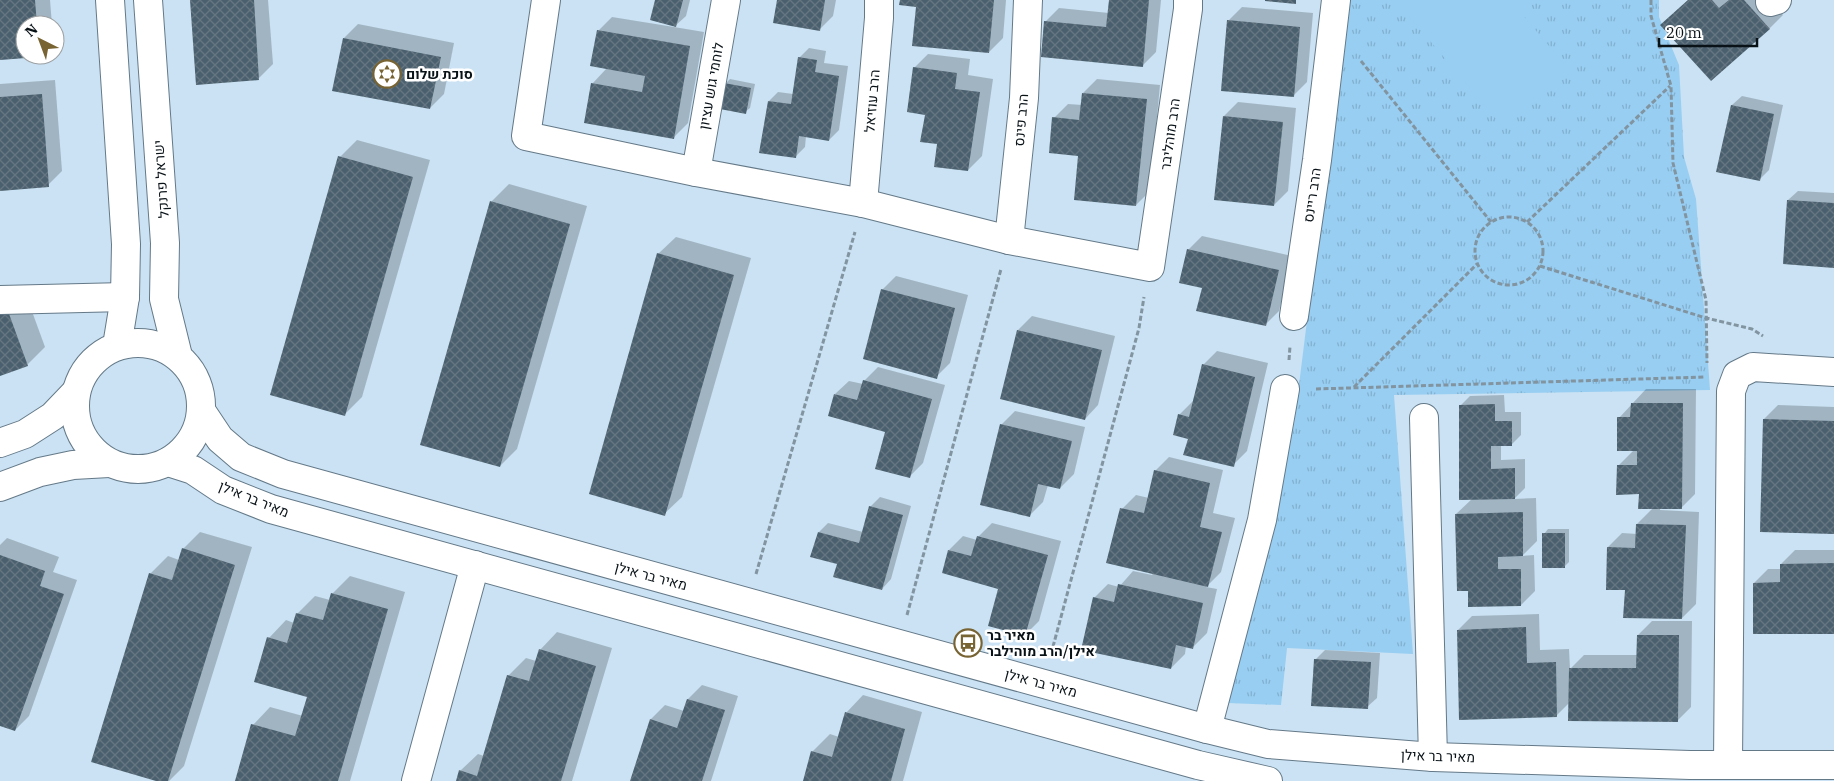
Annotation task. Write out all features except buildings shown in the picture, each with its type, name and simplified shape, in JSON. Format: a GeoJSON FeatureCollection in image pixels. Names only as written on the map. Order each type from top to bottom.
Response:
{"type":"FeatureCollection","features":[{"type":"Feature","properties":{"kind":"street"},"geometry":{"type":"LineString","coordinates":[[110,0],[126,244],[125,297],[117,346]]}},
{"type":"Feature","properties":{"kind":"street","name":"ישראל פרנקל"},"geometry":{"type":"LineString","coordinates":[[148,0],[165,243],[164,299],[178,356]]}},
{"type":"Feature","properties":{"kind":"street"},"geometry":{"type":"LineString","coordinates":[[546,0],[526,136],[696,172],[863,203],[1010,240],[1150,267]]}},
{"type":"Feature","properties":{"kind":"street","name":"לוחמי גוש עציון"},"geometry":{"type":"LineString","coordinates":[[696,172],[726,0]]}},
{"type":"Feature","properties":{"kind":"street","name":"הרב עוזיאל"},"geometry":{"type":"LineString","coordinates":[[863,203],[879,0]]}},
{"type":"Feature","properties":{"kind":"street","name":"הרב פינס"},"geometry":{"type":"LineString","coordinates":[[1010,240],[1024,98],[1028,0]]}},
{"type":"Feature","properties":{"kind":"street","name":"הרב מוהליבר"},"geometry":{"type":"LineString","coordinates":[[1150,267],[1187,19],[1188,0]]}},
{"type":"Feature","properties":{"kind":"street","name":"הרב ריינס"},"geometry":{"type":"LineString","coordinates":[[1294,316],[1317,160],[1336,0]]}},
{"type":"Feature","properties":{"kind":"street"},"geometry":{"type":"LineString","coordinates":[[0,300],[125,297]]}},
{"type":"Feature","properties":{"kind":"street"},"geometry":{"type":"LineString","coordinates":[[138,343],[159,346],[178,356],[192,372],[200,392],[202,412],[197,432],[185,450],[168,462],[149,469],[129,470],[109,463],[92,451],[80,435],[74,414],[76,392],[84,373],[98,356],[117,346],[138,343]]}},
{"type":"Feature","properties":{"kind":"street"},"geometry":{"type":"LineString","coordinates":[[1728,764],[1731,391],[1737,375],[1753,368],[1834,372]]}},
{"type":"Feature","properties":{"kind":"street"},"geometry":{"type":"LineString","coordinates":[[1207,729],[1262,520],[1284,389]]}},
{"type":"Feature","properties":{"kind":"street"},"geometry":{"type":"LineString","coordinates":[[0,443],[26,434],[53,416],[76,392]]}},
{"type":"Feature","properties":{"kind":"street","name":"מאיר בר אילן"},"geometry":{"type":"LineString","coordinates":[[202,412],[220,439],[241,456],[284,474],[1043,684],[1268,744],[1433,757],[1690,765],[1834,765]]}},
{"type":"Feature","properties":{"kind":"street"},"geometry":{"type":"LineString","coordinates":[[1424,418],[1433,757]]}},
{"type":"Feature","properties":{"kind":"street","name":"מאיר בר אילן"},"geometry":{"type":"LineString","coordinates":[[168,462],[193,470],[223,490],[271,509],[1188,762],[1264,781]]}},
{"type":"Feature","properties":{"kind":"street"},"geometry":{"type":"LineString","coordinates":[[0,487],[40,472],[72,464],[109,463]]}},
{"type":"Feature","properties":{"kind":"street"},"geometry":{"type":"LineString","coordinates":[[416,781],[475,566]]}},
{"type":"Feature","properties":{"kind":"street"},"geometry":{"type":"LineString","coordinates":[[1264,781],[1268,744]]}},
{"type":"Feature","properties":{"kind":"path"},"geometry":{"type":"LineString","coordinates":[[1651,0],[1651,16],[1670,86],[1673,163],[1706,300],[1708,376]]}},
{"type":"Feature","properties":{"kind":"path"},"geometry":{"type":"LineString","coordinates":[[1333,27],[1491,222]]}},
{"type":"Feature","properties":{"kind":"path"},"geometry":{"type":"LineString","coordinates":[[1527,222],[1670,86]]}},
{"type":"Feature","properties":{"kind":"path"},"geometry":{"type":"LineString","coordinates":[[748,602],[863,203]]}},
{"type":"Feature","properties":{"kind":"path"},"geometry":{"type":"LineString","coordinates":[[1504,217],[1516,217],[1527,222],[1536,230],[1542,242],[1543,254],[1540,266],[1533,275],[1520,283],[1508,285],[1497,283],[1486,277],[1477,264],[1475,252],[1476,240],[1482,230],[1491,222],[1504,217]]}},
{"type":"Feature","properties":{"kind":"path"},"geometry":{"type":"LineString","coordinates":[[899,644],[1010,240]]}},
{"type":"Feature","properties":{"kind":"path"},"geometry":{"type":"LineString","coordinates":[[1354,388],[1477,264]]}},
{"type":"Feature","properties":{"kind":"path"},"geometry":{"type":"LineString","coordinates":[[1540,266],[1706,318],[1752,328],[1766,339]]}},
{"type":"Feature","properties":{"kind":"path"},"geometry":{"type":"LineString","coordinates":[[1043,684],[1139,328],[1150,267]]}},
{"type":"Feature","properties":{"kind":"path"},"geometry":{"type":"LineString","coordinates":[[1294,316],[1284,389],[1737,375]]}},
{"type":"Feature","properties":{"kind":"green space"},"geometry":{"type":"Polygon","coordinates":[[[1347,0],[1659,0],[1659,17],[1679,65],[1684,157],[1696,199],[1710,390],[1394,395],[1413,654],[1287,648],[1281,705],[1228,703],[1294,425],[1347,0]]]}},
{"type":"Feature","properties":{"kind":"green space"},"geometry":{"type":"Polygon","coordinates":[[[1414,0],[1510,0],[1571,72],[1504,128],[1403,9],[1414,0]]]}},
{"type":"Feature","properties":{"kind":"place","name":"סוכת שלום"},"geometry":{"type":"Point","coordinates":[387,74]}},
{"type":"Feature","properties":{"kind":"place","name":"מאיר בר אילן/הרב מוהילבר"},"geometry":{"type":"Point","coordinates":[968,643]}}]}
